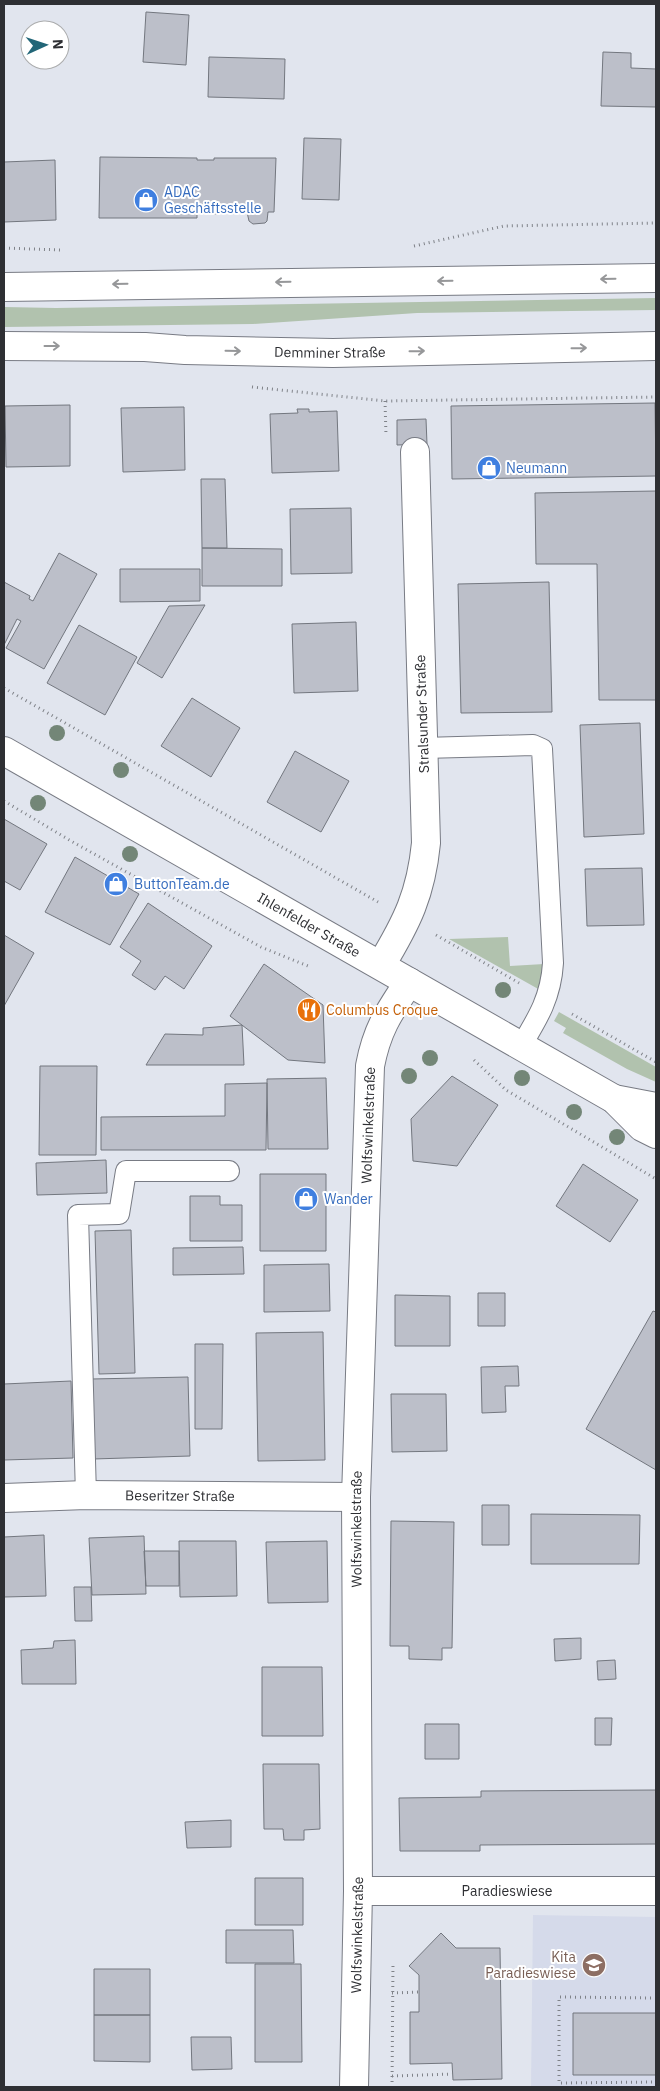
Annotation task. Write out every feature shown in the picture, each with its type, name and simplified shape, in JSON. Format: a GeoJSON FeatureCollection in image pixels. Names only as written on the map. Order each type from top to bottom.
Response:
{"type":"FeatureCollection","features":[{"type":"Feature","properties":{"kind":"street"},"geometry":{"type":"LineString","coordinates":[[4,287],[656,278]]}},
{"type":"Feature","properties":{"kind":"street","name":"Demminer Straße"},"geometry":{"type":"LineString","coordinates":[[4,346],[145,347],[184,350],[333,353],[656,346]]}},
{"type":"Feature","properties":{"kind":"street","name":"Stralsunder Straße"},"geometry":{"type":"LineString","coordinates":[[381,965],[408,919],[422,877],[426,843],[414,452]]}},
{"type":"Feature","properties":{"kind":"street","name":"Ihlenfelder Straße"},"geometry":{"type":"LineString","coordinates":[[4,751],[614,1099],[642,1127],[656,1134]]}},
{"type":"Feature","properties":{"kind":"street","name":"Wolfswinkelstraße"},"geometry":{"type":"LineString","coordinates":[[354,2087],[358,1891],[356,1497],[370,1066],[374,1044],[381,1025],[409,982]]}},
{"type":"Feature","properties":{"kind":"street","name":"Ihlenfelder Straße"},"geometry":{"type":"LineString","coordinates":[[614,1099],[656,1107]]}},
{"type":"Feature","properties":{"kind":"street","name":"Beseritzer Straße"},"geometry":{"type":"LineString","coordinates":[[4,1498],[86,1495],[356,1497]]}},
{"type":"Feature","properties":{"kind":"street","name":"Paradieswiese"},"geometry":{"type":"LineString","coordinates":[[358,1891],[656,1892]]}},
{"type":"Feature","properties":{"kind":"lane"},"geometry":{"type":"LineString","coordinates":[[423,748],[533,745],[542,749],[553,963],[552,984],[547,1000],[521,1046]]}},
{"type":"Feature","properties":{"kind":"lane"},"geometry":{"type":"LineString","coordinates":[[86,1495],[78,1215],[119,1214],[126,1171],[230,1171]]}},
{"type":"Feature","properties":{"kind":"path"},"geometry":{"type":"LineString","coordinates":[[410,247],[504,226],[656,223]]}},
{"type":"Feature","properties":{"kind":"path"},"geometry":{"type":"LineString","coordinates":[[4,248],[63,250]]}},
{"type":"Feature","properties":{"kind":"path"},"geometry":{"type":"LineString","coordinates":[[246,387],[385,402],[656,397]]}},
{"type":"Feature","properties":{"kind":"path"},"geometry":{"type":"LineString","coordinates":[[4,688],[656,1062]]}},
{"type":"Feature","properties":{"kind":"path"},"geometry":{"type":"LineString","coordinates":[[4,801],[79,846],[261,947],[314,968]]}},
{"type":"Feature","properties":{"kind":"path"},"geometry":{"type":"LineString","coordinates":[[473,1058],[506,1090],[656,1179]]}},
{"type":"Feature","properties":{"kind":"path"},"geometry":{"type":"LineString","coordinates":[[392,2087],[393,1957]]}},
{"type":"Feature","properties":{"kind":"path"},"geometry":{"type":"LineString","coordinates":[[392,1993],[419,1992]]}},
{"type":"Feature","properties":{"kind":"path"},"geometry":{"type":"LineString","coordinates":[[656,1998],[560,1997],[559,2083],[656,2082]]}},
{"type":"Feature","properties":{"kind":"path"},"geometry":{"type":"LineString","coordinates":[[392,2076],[452,2074]]}},
{"type":"Feature","properties":{"kind":"path"},"geometry":{"type":"LineString","coordinates":[[642,2082],[642,2087]]}},
{"type":"Feature","properties":{"kind":"shaded area","name":"Kita Paradieswiese"},"geometry":{"type":"Polygon","coordinates":[[[533,1915],[656,1917],[656,2087],[531,2087],[533,1915]]]}},
{"type":"Feature","properties":{"kind":"green space"},"geometry":{"type":"Polygon","coordinates":[[[656,298],[656,310],[417,313],[253,324],[4,327],[4,307],[56,308],[656,298]]]}},
{"type":"Feature","properties":{"kind":"green space"},"geometry":{"type":"Polygon","coordinates":[[[508,937],[510,966],[544,964],[540,990],[449,939],[508,937]]]}},
{"type":"Feature","properties":{"kind":"green space"},"geometry":{"type":"Polygon","coordinates":[[[559,1012],[656,1067],[656,1082],[627,1069],[563,1033],[566,1028],[554,1021],[559,1012]]]}},
{"type":"Feature","properties":{"kind":"building"},"geometry":{"type":"Polygon","coordinates":[[[146,12],[189,15],[186,65],[143,62],[146,12]]]}},
{"type":"Feature","properties":{"kind":"building"},"geometry":{"type":"Polygon","coordinates":[[[603,52],[631,53],[631,68],[656,69],[656,107],[601,106],[603,52]]]}},
{"type":"Feature","properties":{"kind":"building"},"geometry":{"type":"Polygon","coordinates":[[[209,57],[285,59],[284,99],[208,97],[209,57]]]}},
{"type":"Feature","properties":{"kind":"building"},"geometry":{"type":"Polygon","coordinates":[[[304,138],[341,139],[339,200],[302,199],[304,138]]]}},
{"type":"Feature","properties":{"kind":"building"},"geometry":{"type":"Polygon","coordinates":[[[100,157],[197,158],[197,160],[214,160],[214,158],[276,158],[274,212],[268,212],[265,223],[253,224],[249,221],[247,212],[213,214],[214,209],[197,208],[197,218],[99,218],[100,157]]]}},
{"type":"Feature","properties":{"kind":"building"},"geometry":{"type":"Polygon","coordinates":[[[55,160],[56,220],[4,222],[4,162],[55,160]]]}},
{"type":"Feature","properties":{"kind":"building"},"geometry":{"type":"Polygon","coordinates":[[[655,403],[656,476],[452,479],[451,406],[655,403]]]}},
{"type":"Feature","properties":{"kind":"building"},"geometry":{"type":"Polygon","coordinates":[[[70,405],[70,466],[6,467],[5,406],[70,405]]]}},
{"type":"Feature","properties":{"kind":"building"},"geometry":{"type":"Polygon","coordinates":[[[184,407],[185,470],[123,472],[121,408],[184,407]]]}},
{"type":"Feature","properties":{"kind":"building"},"geometry":{"type":"Polygon","coordinates":[[[297,409],[309,409],[309,412],[337,411],[339,471],[272,473],[270,414],[298,413],[297,409]]]}},
{"type":"Feature","properties":{"kind":"building"},"geometry":{"type":"Polygon","coordinates":[[[426,419],[427,444],[397,445],[397,420],[426,419]]]}},
{"type":"Feature","properties":{"kind":"building"},"geometry":{"type":"Polygon","coordinates":[[[201,479],[225,479],[227,548],[202,548],[201,479]]]}},
{"type":"Feature","properties":{"kind":"building"},"geometry":{"type":"Polygon","coordinates":[[[656,491],[656,700],[599,700],[597,564],[536,564],[535,493],[656,491]]]}},
{"type":"Feature","properties":{"kind":"building"},"geometry":{"type":"Polygon","coordinates":[[[351,508],[352,573],[291,574],[290,509],[351,508]]]}},
{"type":"Feature","properties":{"kind":"building"},"geometry":{"type":"Polygon","coordinates":[[[202,548],[282,549],[282,586],[202,586],[202,548]]]}},
{"type":"Feature","properties":{"kind":"building"},"geometry":{"type":"Polygon","coordinates":[[[59,553],[97,574],[44,669],[6,648],[21,621],[17,619],[4,645],[4,582],[30,596],[29,599],[33,601],[59,553]]]}},
{"type":"Feature","properties":{"kind":"building"},"geometry":{"type":"Polygon","coordinates":[[[120,569],[200,569],[200,601],[120,602],[120,569]]]}},
{"type":"Feature","properties":{"kind":"building"},"geometry":{"type":"Polygon","coordinates":[[[549,582],[552,712],[461,713],[458,584],[549,582]]]}},
{"type":"Feature","properties":{"kind":"building"},"geometry":{"type":"Polygon","coordinates":[[[205,605],[162,678],[137,663],[169,606],[205,605]]]}},
{"type":"Feature","properties":{"kind":"building"},"geometry":{"type":"Polygon","coordinates":[[[356,622],[358,691],[294,693],[292,624],[356,622]]]}},
{"type":"Feature","properties":{"kind":"building"},"geometry":{"type":"Polygon","coordinates":[[[79,625],[137,657],[105,715],[47,683],[79,625]]]}},
{"type":"Feature","properties":{"kind":"building"},"geometry":{"type":"Polygon","coordinates":[[[192,698],[240,728],[211,777],[161,746],[192,698]]]}},
{"type":"Feature","properties":{"kind":"building"},"geometry":{"type":"Polygon","coordinates":[[[640,723],[644,834],[584,837],[580,725],[640,723]]]}},
{"type":"Feature","properties":{"kind":"building"},"geometry":{"type":"Polygon","coordinates":[[[295,751],[349,781],[321,832],[267,802],[295,751]]]}},
{"type":"Feature","properties":{"kind":"building"},"geometry":{"type":"Polygon","coordinates":[[[4,819],[47,844],[20,890],[4,881],[4,819]]]}},
{"type":"Feature","properties":{"kind":"building"},"geometry":{"type":"Polygon","coordinates":[[[75,857],[139,894],[110,945],[45,912],[75,857]]]}},
{"type":"Feature","properties":{"kind":"building"},"geometry":{"type":"Polygon","coordinates":[[[642,868],[644,925],[587,926],[585,869],[642,868]]]}},
{"type":"Feature","properties":{"kind":"building"},"geometry":{"type":"Polygon","coordinates":[[[148,903],[212,946],[184,989],[165,976],[155,990],[132,975],[141,961],[120,947],[148,903]]]}},
{"type":"Feature","properties":{"kind":"building"},"geometry":{"type":"Polygon","coordinates":[[[4,935],[34,953],[4,1006],[4,935]]]}},
{"type":"Feature","properties":{"kind":"building"},"geometry":{"type":"Polygon","coordinates":[[[264,964],[323,1005],[325,1063],[288,1060],[230,1016],[264,964]]]}},
{"type":"Feature","properties":{"kind":"building"},"geometry":{"type":"Polygon","coordinates":[[[242,1025],[244,1065],[146,1065],[165,1034],[203,1035],[203,1028],[242,1025]]]}},
{"type":"Feature","properties":{"kind":"building"},"geometry":{"type":"Polygon","coordinates":[[[40,1066],[97,1066],[96,1155],[39,1155],[40,1066]]]}},
{"type":"Feature","properties":{"kind":"building"},"geometry":{"type":"Polygon","coordinates":[[[452,1076],[498,1105],[457,1166],[413,1161],[411,1119],[452,1076]]]}},
{"type":"Feature","properties":{"kind":"building"},"geometry":{"type":"Polygon","coordinates":[[[326,1078],[328,1149],[268,1149],[267,1079],[326,1078]]]}},
{"type":"Feature","properties":{"kind":"building"},"geometry":{"type":"Polygon","coordinates":[[[267,1083],[266,1150],[101,1150],[101,1117],[225,1116],[225,1084],[267,1083]]]}},
{"type":"Feature","properties":{"kind":"building"},"geometry":{"type":"Polygon","coordinates":[[[106,1160],[107,1193],[37,1195],[36,1163],[106,1160]]]}},
{"type":"Feature","properties":{"kind":"building"},"geometry":{"type":"Polygon","coordinates":[[[583,1164],[638,1200],[610,1242],[556,1206],[583,1164]]]}},
{"type":"Feature","properties":{"kind":"building"},"geometry":{"type":"Polygon","coordinates":[[[260,1174],[326,1174],[326,1251],[260,1251],[260,1174]]]}},
{"type":"Feature","properties":{"kind":"building"},"geometry":{"type":"Polygon","coordinates":[[[190,1196],[220,1196],[220,1205],[242,1205],[242,1241],[190,1241],[190,1196]]]}},
{"type":"Feature","properties":{"kind":"building"},"geometry":{"type":"Polygon","coordinates":[[[131,1230],[135,1373],[99,1374],[95,1231],[131,1230]]]}},
{"type":"Feature","properties":{"kind":"building"},"geometry":{"type":"Polygon","coordinates":[[[243,1247],[244,1274],[173,1275],[173,1248],[243,1247]]]}},
{"type":"Feature","properties":{"kind":"building"},"geometry":{"type":"Polygon","coordinates":[[[329,1264],[330,1311],[264,1312],[264,1265],[329,1264]]]}},
{"type":"Feature","properties":{"kind":"building"},"geometry":{"type":"Polygon","coordinates":[[[478,1293],[505,1293],[505,1326],[478,1326],[478,1293]]]}},
{"type":"Feature","properties":{"kind":"building"},"geometry":{"type":"Polygon","coordinates":[[[395,1295],[450,1296],[450,1346],[395,1346],[395,1295]]]}},
{"type":"Feature","properties":{"kind":"building"},"geometry":{"type":"Polygon","coordinates":[[[653,1311],[656,1312],[656,1470],[586,1429],[653,1311]]]}},
{"type":"Feature","properties":{"kind":"building"},"geometry":{"type":"Polygon","coordinates":[[[323,1332],[325,1460],[258,1461],[256,1333],[323,1332]]]}},
{"type":"Feature","properties":{"kind":"building"},"geometry":{"type":"Polygon","coordinates":[[[195,1344],[223,1344],[222,1429],[195,1429],[195,1344]]]}},
{"type":"Feature","properties":{"kind":"building"},"geometry":{"type":"Polygon","coordinates":[[[518,1366],[519,1386],[505,1386],[506,1412],[482,1413],[481,1367],[518,1366]]]}},
{"type":"Feature","properties":{"kind":"building"},"geometry":{"type":"Polygon","coordinates":[[[188,1377],[190,1456],[93,1459],[91,1379],[188,1377]]]}},
{"type":"Feature","properties":{"kind":"building"},"geometry":{"type":"Polygon","coordinates":[[[71,1381],[73,1458],[4,1460],[4,1384],[71,1381]]]}},
{"type":"Feature","properties":{"kind":"building"},"geometry":{"type":"Polygon","coordinates":[[[391,1394],[446,1394],[447,1451],[392,1452],[391,1394]]]}},
{"type":"Feature","properties":{"kind":"building"},"geometry":{"type":"Polygon","coordinates":[[[482,1505],[509,1505],[509,1545],[482,1545],[482,1505]]]}},
{"type":"Feature","properties":{"kind":"building"},"geometry":{"type":"Polygon","coordinates":[[[531,1514],[640,1515],[639,1564],[531,1564],[531,1514]]]}},
{"type":"Feature","properties":{"kind":"building"},"geometry":{"type":"Polygon","coordinates":[[[391,1521],[454,1522],[452,1648],[442,1648],[442,1660],[409,1659],[409,1646],[390,1646],[391,1521]]]}},
{"type":"Feature","properties":{"kind":"building"},"geometry":{"type":"Polygon","coordinates":[[[44,1535],[46,1596],[4,1597],[4,1537],[44,1535]]]}},
{"type":"Feature","properties":{"kind":"building"},"geometry":{"type":"Polygon","coordinates":[[[144,1536],[146,1594],[92,1595],[89,1538],[144,1536]]]}},
{"type":"Feature","properties":{"kind":"building"},"geometry":{"type":"Polygon","coordinates":[[[179,1541],[236,1541],[237,1596],[180,1597],[179,1541]]]}},
{"type":"Feature","properties":{"kind":"building"},"geometry":{"type":"Polygon","coordinates":[[[327,1541],[328,1602],[268,1603],[266,1542],[327,1541]]]}},
{"type":"Feature","properties":{"kind":"building"},"geometry":{"type":"Polygon","coordinates":[[[144,1551],[179,1551],[179,1586],[146,1586],[144,1551]]]}},
{"type":"Feature","properties":{"kind":"building"},"geometry":{"type":"Polygon","coordinates":[[[74,1587],[91,1587],[92,1621],[75,1621],[74,1587]]]}},
{"type":"Feature","properties":{"kind":"building"},"geometry":{"type":"Polygon","coordinates":[[[581,1638],[581,1659],[555,1661],[554,1639],[581,1638]]]}},
{"type":"Feature","properties":{"kind":"building"},"geometry":{"type":"Polygon","coordinates":[[[75,1640],[76,1684],[22,1684],[21,1650],[53,1648],[54,1641],[75,1640]]]}},
{"type":"Feature","properties":{"kind":"building"},"geometry":{"type":"Polygon","coordinates":[[[615,1660],[616,1679],[598,1680],[597,1661],[615,1660]]]}},
{"type":"Feature","properties":{"kind":"building"},"geometry":{"type":"Polygon","coordinates":[[[262,1667],[322,1667],[323,1736],[262,1736],[262,1667]]]}},
{"type":"Feature","properties":{"kind":"building"},"geometry":{"type":"Polygon","coordinates":[[[595,1718],[612,1718],[611,1745],[595,1745],[595,1718]]]}},
{"type":"Feature","properties":{"kind":"building"},"geometry":{"type":"Polygon","coordinates":[[[425,1724],[459,1724],[459,1759],[425,1759],[425,1724]]]}},
{"type":"Feature","properties":{"kind":"building"},"geometry":{"type":"Polygon","coordinates":[[[263,1764],[319,1764],[320,1829],[304,1830],[304,1840],[284,1840],[283,1829],[264,1829],[263,1764]]]}},
{"type":"Feature","properties":{"kind":"building"},"geometry":{"type":"Polygon","coordinates":[[[656,1790],[656,1844],[480,1845],[480,1851],[400,1851],[399,1798],[481,1797],[481,1791],[656,1790]]]}},
{"type":"Feature","properties":{"kind":"building"},"geometry":{"type":"Polygon","coordinates":[[[231,1820],[231,1847],[187,1848],[185,1822],[231,1820]]]}},
{"type":"Feature","properties":{"kind":"building"},"geometry":{"type":"Polygon","coordinates":[[[255,1878],[303,1878],[303,1925],[255,1925],[255,1878]]]}},
{"type":"Feature","properties":{"kind":"building"},"geometry":{"type":"Polygon","coordinates":[[[226,1930],[293,1930],[294,1963],[226,1963],[226,1930]]]}},
{"type":"Feature","properties":{"kind":"building"},"geometry":{"type":"Polygon","coordinates":[[[441,1933],[456,1948],[500,1948],[502,2079],[453,2080],[452,2063],[410,2064],[410,2012],[419,2012],[419,1975],[409,1966],[441,1933]]]}},
{"type":"Feature","properties":{"kind":"building"},"geometry":{"type":"Polygon","coordinates":[[[255,1964],[301,1964],[302,2062],[255,2062],[255,1964]]]}},
{"type":"Feature","properties":{"kind":"building"},"geometry":{"type":"Polygon","coordinates":[[[94,1969],[150,1969],[150,2015],[94,2015],[94,1969]]]}},
{"type":"Feature","properties":{"kind":"building"},"geometry":{"type":"Polygon","coordinates":[[[573,2013],[656,2013],[656,2075],[573,2075],[573,2013]]]}},
{"type":"Feature","properties":{"kind":"building"},"geometry":{"type":"Polygon","coordinates":[[[94,2015],[150,2015],[150,2062],[94,2061],[94,2015]]]}},
{"type":"Feature","properties":{"kind":"building"},"geometry":{"type":"Polygon","coordinates":[[[191,2037],[231,2037],[232,2069],[192,2070],[191,2037]]]}},
{"type":"Feature","properties":{"kind":"place","name":"ADAC Geschäftsstelle"},"geometry":{"type":"Point","coordinates":[146,200]}},
{"type":"Feature","properties":{"kind":"place","name":"Neumann"},"geometry":{"type":"Point","coordinates":[489,468]}},
{"type":"Feature","properties":{"kind":"place","name":"ButtonTeam.de"},"geometry":{"type":"Point","coordinates":[116,884]}},
{"type":"Feature","properties":{"kind":"place","name":"Columbus Croque"},"geometry":{"type":"Point","coordinates":[309,1010]}},
{"type":"Feature","properties":{"kind":"place","name":"Wander"},"geometry":{"type":"Point","coordinates":[306,1199]}},
{"type":"Feature","properties":{"kind":"place","name":"Kita Paradieswiese"},"geometry":{"type":"Point","coordinates":[594,1965]}}]}
